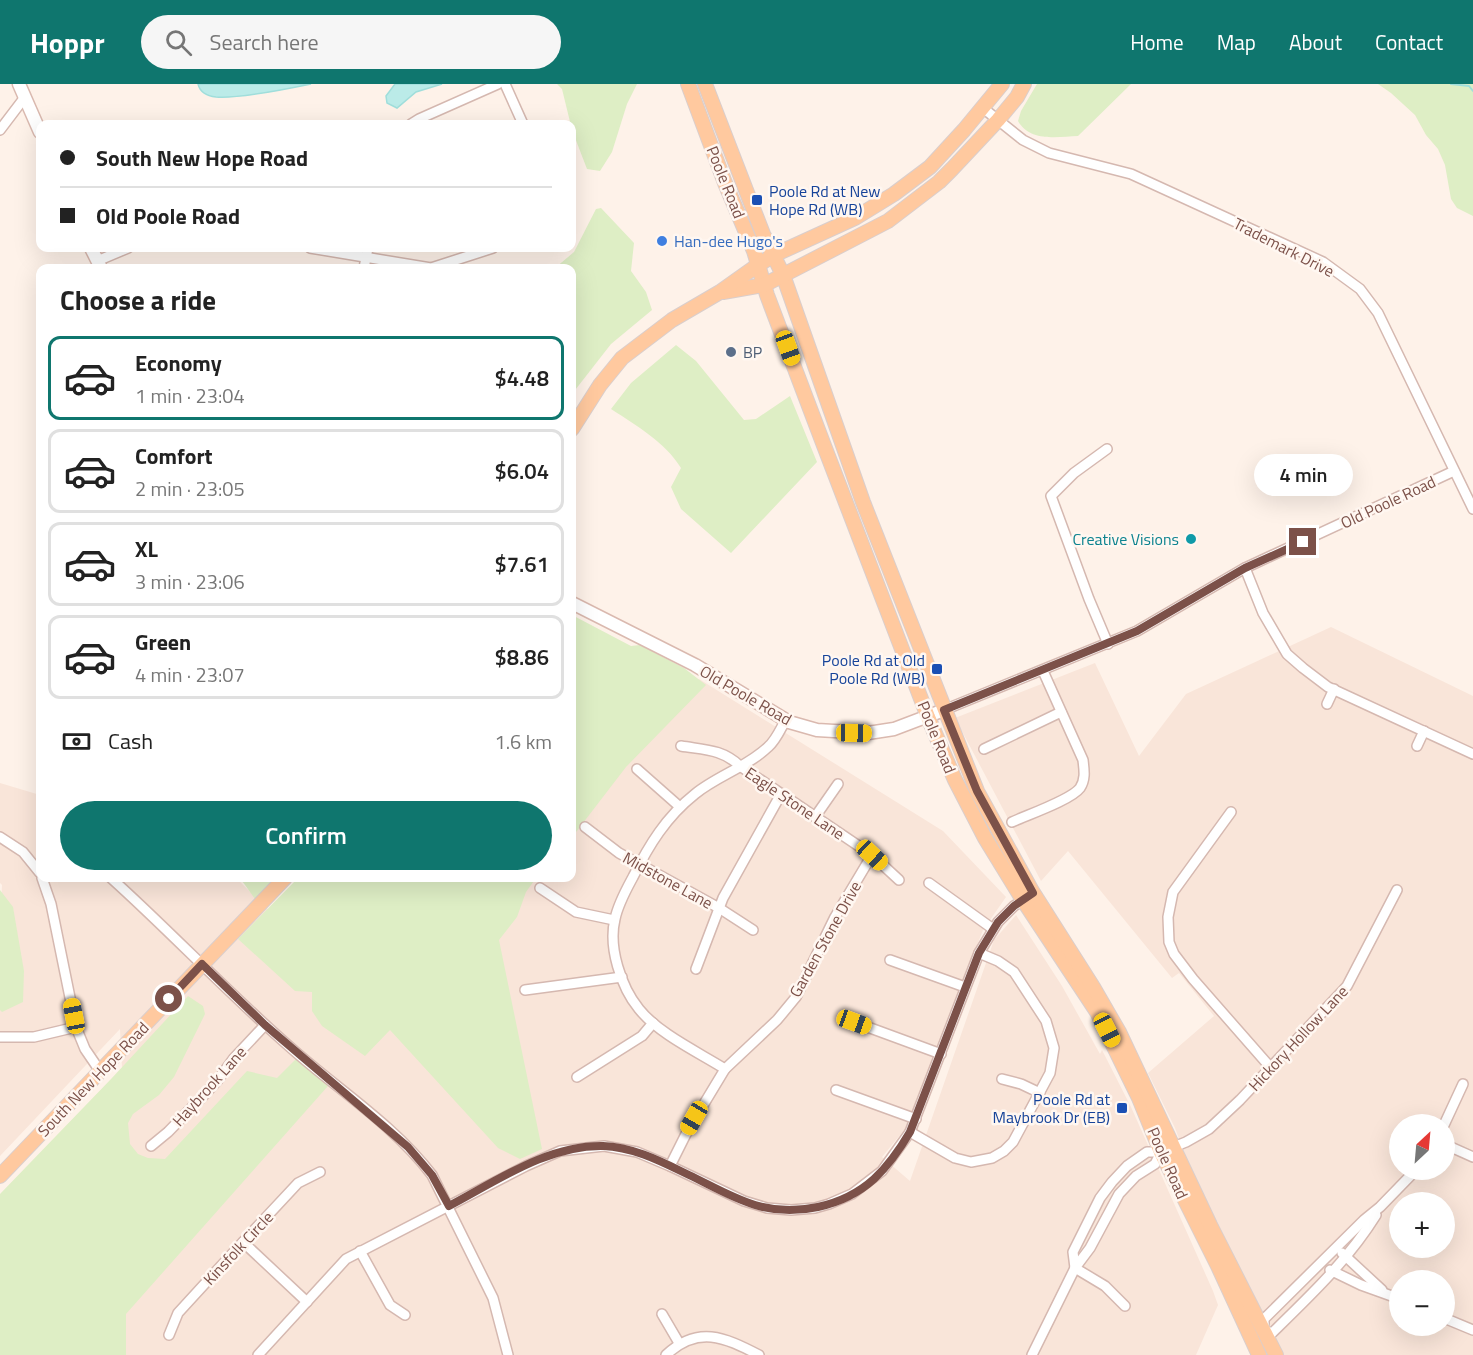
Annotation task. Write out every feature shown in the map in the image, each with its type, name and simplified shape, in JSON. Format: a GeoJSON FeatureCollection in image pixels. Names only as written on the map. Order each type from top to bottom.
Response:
{"type":"FeatureCollection","features":[{"type":"Feature","properties":{"kind":"main road","name":"Poole Road"},"geometry":{"type":"LineString","coordinates":[[688,84],[725,183],[754,251],[764,285],[928,717],[955,780],[986,838],[1093,987],[1119,1032],[1167,1149],[1258,1355]]}},
{"type":"Feature","properties":{"kind":"main road","name":"Poole Road"},"geometry":{"type":"LineString","coordinates":[[705,84],[783,276],[863,502],[944,710],[977,791],[1028,896]]}},
{"type":"Feature","properties":{"kind":"main road"},"geometry":{"type":"LineString","coordinates":[[576,423],[600,385],[622,358],[672,320],[720,292],[774,255],[855,218],[894,194],[930,167],[1002,84]]}},
{"type":"Feature","properties":{"kind":"main road"},"geometry":{"type":"LineString","coordinates":[[720,292],[764,285],[888,221],[939,182],[998,120],[1017,97],[1024,84]]}},
{"type":"Feature","properties":{"kind":"main road","name":"South New Hope Road"},"geometry":{"type":"LineString","coordinates":[[0,1176],[281,882]]}},
{"type":"Feature","properties":{"kind":"main road","name":"Poole Road"},"geometry":{"type":"LineString","coordinates":[[1167,1149],[1210,1225],[1276,1355]]}},
{"type":"Feature","properties":{"kind":"street"},"geometry":{"type":"LineString","coordinates":[[19,84],[36,123]]}},
{"type":"Feature","properties":{"kind":"street"},"geometry":{"type":"LineString","coordinates":[[417,120],[498,84]]}},
{"type":"Feature","properties":{"kind":"street"},"geometry":{"type":"LineString","coordinates":[[505,84],[521,120]]}},
{"type":"Feature","properties":{"kind":"street"},"geometry":{"type":"LineString","coordinates":[[0,130],[25,97]]}},
{"type":"Feature","properties":{"kind":"street","name":"Trademark Drive"},"geometry":{"type":"LineString","coordinates":[[983,108],[1023,140],[1049,153],[1131,174],[1323,262],[1360,289],[1378,313],[1473,509]]}},
{"type":"Feature","properties":{"kind":"street"},"geometry":{"type":"LineString","coordinates":[[101,264],[121,252]]}},
{"type":"Feature","properties":{"kind":"street"},"geometry":{"type":"LineString","coordinates":[[444,264],[481,252]]}},
{"type":"Feature","properties":{"kind":"street"},"geometry":{"type":"LineString","coordinates":[[367,253],[414,264]]}},
{"type":"Feature","properties":{"kind":"street"},"geometry":{"type":"LineString","coordinates":[[1107,449],[1074,473],[1051,496],[1108,644]]}},
{"type":"Feature","properties":{"kind":"street","name":"Old Poole Road"},"geometry":{"type":"LineString","coordinates":[[576,605],[695,665],[785,721],[817,730],[868,733],[894,729],[928,717],[1108,644],[1147,626],[1245,568],[1454,471]]}},
{"type":"Feature","properties":{"kind":"street"},"geometry":{"type":"LineString","coordinates":[[1245,568],[1263,613],[1287,654],[1303,668],[1334,689],[1473,754]]}},
{"type":"Feature","properties":{"kind":"street"},"geometry":{"type":"LineString","coordinates":[[1012,822],[1070,796],[1081,787],[1085,774],[1083,760],[1043,671]]}},
{"type":"Feature","properties":{"kind":"street"},"geometry":{"type":"LineString","coordinates":[[1327,704],[1334,689]]}},
{"type":"Feature","properties":{"kind":"street"},"geometry":{"type":"LineString","coordinates":[[984,748],[1061,712]]}},
{"type":"Feature","properties":{"kind":"street"},"geometry":{"type":"LineString","coordinates":[[725,1069],[653,1023],[638,1007],[622,977],[614,945],[614,920],[639,864],[655,835],[669,817],[696,793],[768,747],[785,721]]}},
{"type":"Feature","properties":{"kind":"street"},"geometry":{"type":"LineString","coordinates":[[1417,746],[1424,731]]}},
{"type":"Feature","properties":{"kind":"street","name":"Eagle Stone Lane"},"geometry":{"type":"LineString","coordinates":[[681,746],[722,752],[872,855],[899,880]]}},
{"type":"Feature","properties":{"kind":"street"},"geometry":{"type":"LineString","coordinates":[[637,769],[680,807]]}},
{"type":"Feature","properties":{"kind":"street"},"geometry":{"type":"LineString","coordinates":[[815,817],[837,784]]}},
{"type":"Feature","properties":{"kind":"street"},"geometry":{"type":"LineString","coordinates":[[696,969],[719,908],[781,794]]}},
{"type":"Feature","properties":{"kind":"street"},"geometry":{"type":"LineString","coordinates":[[1231,812],[1173,892],[1168,917],[1168,942],[1193,979],[1271,1068]]}},
{"type":"Feature","properties":{"kind":"street","name":"Midstone Lane"},"geometry":{"type":"LineString","coordinates":[[585,827],[619,853],[719,908],[753,930]]}},
{"type":"Feature","properties":{"kind":"street"},"geometry":{"type":"LineString","coordinates":[[0,837],[23,852],[36,867]]}},
{"type":"Feature","properties":{"kind":"street","name":"Garden Stone Drive"},"geometry":{"type":"LineString","coordinates":[[670,1166],[687,1132],[725,1069],[777,1020],[796,997],[835,917],[872,855]]}},
{"type":"Feature","properties":{"kind":"street"},"geometry":{"type":"LineString","coordinates":[[44,882],[51,904],[76,1027],[85,1049],[100,1071]]}},
{"type":"Feature","properties":{"kind":"street"},"geometry":{"type":"LineString","coordinates":[[115,882],[265,1025],[419,1157],[449,1206],[494,1298],[508,1355]]}},
{"type":"Feature","properties":{"kind":"street"},"geometry":{"type":"LineString","coordinates":[[929,883],[993,929]]}},
{"type":"Feature","properties":{"kind":"street"},"geometry":{"type":"LineString","coordinates":[[540,888],[576,912],[614,920]]}},
{"type":"Feature","properties":{"kind":"street","name":"Hickory Hollow Lane"},"geometry":{"type":"LineString","coordinates":[[1167,1149],[1209,1129],[1222,1118],[1347,986],[1397,890]]}},
{"type":"Feature","properties":{"kind":"street"},"geometry":{"type":"LineString","coordinates":[[258,1355],[346,1259],[547,1156],[567,1149],[589,1146],[614,1147],[637,1152],[754,1205],[780,1210],[815,1208],[841,1200],[873,1179],[894,1156],[910,1132],[979,953],[993,929],[1005,915],[1028,896]]}},
{"type":"Feature","properties":{"kind":"street"},"geometry":{"type":"LineString","coordinates":[[910,1132],[955,1158],[971,1162],[999,1155],[1013,1142],[1040,1093],[1052,1064],[1054,1048],[1049,1028],[1019,977],[1008,967],[979,953]]}},
{"type":"Feature","properties":{"kind":"street"},"geometry":{"type":"LineString","coordinates":[[890,960],[965,987]]}},
{"type":"Feature","properties":{"kind":"street"},"geometry":{"type":"LineString","coordinates":[[525,990],[622,977]]}},
{"type":"Feature","properties":{"kind":"street"},"geometry":{"type":"LineString","coordinates":[[854,1022],[941,1054]]}},
{"type":"Feature","properties":{"kind":"street"},"geometry":{"type":"LineString","coordinates":[[577,1077],[634,1042],[653,1023]]}},
{"type":"Feature","properties":{"kind":"street","name":"Haybrook Lane"},"geometry":{"type":"LineString","coordinates":[[151,1146],[212,1087],[234,1058],[265,1025]]}},
{"type":"Feature","properties":{"kind":"street"},"geometry":{"type":"LineString","coordinates":[[0,1036],[34,1037],[76,1027]]}},
{"type":"Feature","properties":{"kind":"street"},"geometry":{"type":"LineString","coordinates":[[1002,1079],[1021,1084],[1040,1093]]}},
{"type":"Feature","properties":{"kind":"street"},"geometry":{"type":"LineString","coordinates":[[1449,1114],[1463,1084]]}},
{"type":"Feature","properties":{"kind":"street"},"geometry":{"type":"LineString","coordinates":[[836,1090],[916,1119]]}},
{"type":"Feature","properties":{"kind":"street"},"geometry":{"type":"LineString","coordinates":[[1074,1268],[1073,1252],[1100,1198],[1112,1182],[1127,1166],[1147,1152],[1167,1149]]}},
{"type":"Feature","properties":{"kind":"street"},"geometry":{"type":"LineString","coordinates":[[1032,1355],[1074,1268],[1090,1248],[1119,1194],[1136,1176],[1155,1164],[1167,1149]]}},
{"type":"Feature","properties":{"kind":"street"},"geometry":{"type":"LineString","coordinates":[[1455,1149],[1473,1157]]}},
{"type":"Feature","properties":{"kind":"street","name":"Kinsfolk Circle"},"geometry":{"type":"LineString","coordinates":[[169,1335],[178,1313],[243,1242],[298,1183],[320,1172]]}},
{"type":"Feature","properties":{"kind":"street"},"geometry":{"type":"LineString","coordinates":[[1264,1330],[1272,1333],[1333,1272],[1380,1208],[1407,1180]]}},
{"type":"Feature","properties":{"kind":"street"},"geometry":{"type":"LineString","coordinates":[[1253,1341],[1264,1330],[1264,1319],[1364,1220],[1380,1208]]}},
{"type":"Feature","properties":{"kind":"street"},"geometry":{"type":"LineString","coordinates":[[243,1242],[307,1302]]}},
{"type":"Feature","properties":{"kind":"street"},"geometry":{"type":"LineString","coordinates":[[360,1251],[390,1305],[405,1315]]}},
{"type":"Feature","properties":{"kind":"street"},"geometry":{"type":"LineString","coordinates":[[1329,1254],[1337,1252],[1346,1256],[1384,1292]]}},
{"type":"Feature","properties":{"kind":"street"},"geometry":{"type":"LineString","coordinates":[[1320,1263],[1361,1285],[1389,1294]]}},
{"type":"Feature","properties":{"kind":"street"},"geometry":{"type":"LineString","coordinates":[[1074,1268],[1106,1286],[1125,1306]]}},
{"type":"Feature","properties":{"kind":"street"},"geometry":{"type":"LineString","coordinates":[[662,1314],[679,1343]]}},
{"type":"Feature","properties":{"kind":"street"},"geometry":{"type":"LineString","coordinates":[[1455,1323],[1473,1330]]}},
{"type":"Feature","properties":{"kind":"street"},"geometry":{"type":"LineString","coordinates":[[666,1355],[679,1343],[699,1336],[717,1337],[734,1342],[759,1355]]}},
{"type":"Feature","properties":{"kind":"shaded area"},"geometry":{"type":"Polygon","coordinates":[[[1331,627],[1473,696],[1473,1355],[1268,1355],[1251,1324],[1175,1128],[1148,1073],[1214,1016],[1179,973],[1172,978],[1068,851],[1041,881],[955,718],[1095,663],[1139,756],[1186,694],[1331,627]]]}},
{"type":"Feature","properties":{"kind":"shaded area"},"geometry":{"type":"Polygon","coordinates":[[[699,679],[943,831],[1006,897],[983,930],[905,1129],[882,1157],[910,1181],[994,940],[1016,915],[1062,986],[1100,1054],[1102,1050],[1131,1107],[1213,1291],[1218,1305],[1196,1355],[0,1355],[0,1195],[122,1068],[120,1029],[0,1156],[2,885],[0,883],[0,783],[36,794],[36,882],[240,882],[313,953],[506,882],[576,882],[576,814],[699,679]]]}},
{"type":"Feature","properties":{"kind":"green space"},"geometry":{"type":"Polygon","coordinates":[[[557,84],[637,84],[627,104],[612,152],[600,171],[587,169],[576,140],[576,120],[570,120],[562,89],[557,84]]]}},
{"type":"Feature","properties":{"kind":"green space"},"geometry":{"type":"Polygon","coordinates":[[[1037,84],[1131,84],[1078,136],[1045,137],[1029,132],[1018,121],[1021,111],[1037,84]]]}},
{"type":"Feature","properties":{"kind":"green space"},"geometry":{"type":"Polygon","coordinates":[[[1378,84],[1473,84],[1473,216],[1457,208],[1451,199],[1445,165],[1438,149],[1426,135],[1415,115],[1378,84]]]}},
{"type":"Feature","properties":{"kind":"green space"},"geometry":{"type":"Polygon","coordinates":[[[601,208],[634,243],[631,271],[646,292],[652,310],[611,344],[576,389],[576,264],[560,264],[576,252],[596,209],[601,208]]]}},
{"type":"Feature","properties":{"kind":"green space"},"geometry":{"type":"Polygon","coordinates":[[[676,345],[696,361],[744,420],[756,419],[790,396],[817,462],[731,553],[681,509],[671,487],[681,468],[667,450],[650,435],[611,409],[631,383],[676,345]]]}},
{"type":"Feature","properties":{"kind":"green space"},"geometry":{"type":"Polygon","coordinates":[[[576,617],[631,646],[640,645],[684,668],[706,685],[626,767],[576,832],[576,617]]]}},
{"type":"Feature","properties":{"kind":"green space"},"geometry":{"type":"Polygon","coordinates":[[[243,882],[271,882],[255,899],[243,882]]]}},
{"type":"Feature","properties":{"kind":"green space"},"geometry":{"type":"Polygon","coordinates":[[[294,882],[533,882],[526,892],[517,917],[499,940],[542,1149],[520,1159],[498,1148],[390,1030],[365,1056],[322,1026],[312,1011],[312,992],[295,991],[238,939],[294,882]]]}},
{"type":"Feature","properties":{"kind":"green space"},"geometry":{"type":"Polygon","coordinates":[[[0,890],[13,907],[24,971],[23,1002],[2,1012],[0,1010],[0,890]]]}},
{"type":"Feature","properties":{"kind":"green space"},"geometry":{"type":"Polygon","coordinates":[[[188,996],[203,1006],[205,1014],[174,1077],[159,1095],[133,1114],[128,1123],[130,1144],[138,1154],[148,1158],[165,1159],[247,1071],[277,1078],[296,1059],[328,1086],[126,1314],[126,1355],[0,1355],[0,1194],[188,996]]]}},
{"type":"Feature","properties":{"kind":"water"},"geometry":{"type":"Polygon","coordinates":[[[198,84],[311,84],[237,97],[216,97],[207,95],[198,84]]]}},
{"type":"Feature","properties":{"kind":"water"},"geometry":{"type":"Polygon","coordinates":[[[395,84],[442,84],[416,92],[397,108],[387,103],[386,96],[395,84]]]}},
{"type":"Feature","properties":{"kind":"waterway"},"geometry":{"type":"LineString","coordinates":[[1451,84],[1469,86],[1473,91]]}},
{"type":"Feature","properties":{"kind":"place","name":"Poole Rd at New Hope Rd (WB)"},"geometry":{"type":"Point","coordinates":[757,200]}},
{"type":"Feature","properties":{"kind":"place","name":"Han-dee Hugo's"},"geometry":{"type":"Point","coordinates":[662,241]}},
{"type":"Feature","properties":{"kind":"place","name":"BP"},"geometry":{"type":"Point","coordinates":[731,352]}},
{"type":"Feature","properties":{"kind":"place","name":"Creative Visions"},"geometry":{"type":"Point","coordinates":[1191,539]}},
{"type":"Feature","properties":{"kind":"place","name":"Poole Rd at Old Poole Rd (WB)"},"geometry":{"type":"Point","coordinates":[937,669]}},
{"type":"Feature","properties":{"kind":"place","name":"Poole Rd at Maybrook Dr (EB)"},"geometry":{"type":"Point","coordinates":[1122,1108]}},
{"type":"Feature","properties":{"kind":"route"},"geometry":{"type":"LineString","coordinates":[[169,999],[202,964],[299,1056],[419,1157],[449,1206],[553,1153],[567,1149],[604,1146],[649,1156],[744,1201],[767,1208],[791,1210],[815,1208],[841,1200],[865,1186],[882,1171],[910,1132],[984,942],[998,922],[1014,906],[1033,893],[977,791],[944,710],[1137,631],[1245,568],[1303,542]]}}]}
